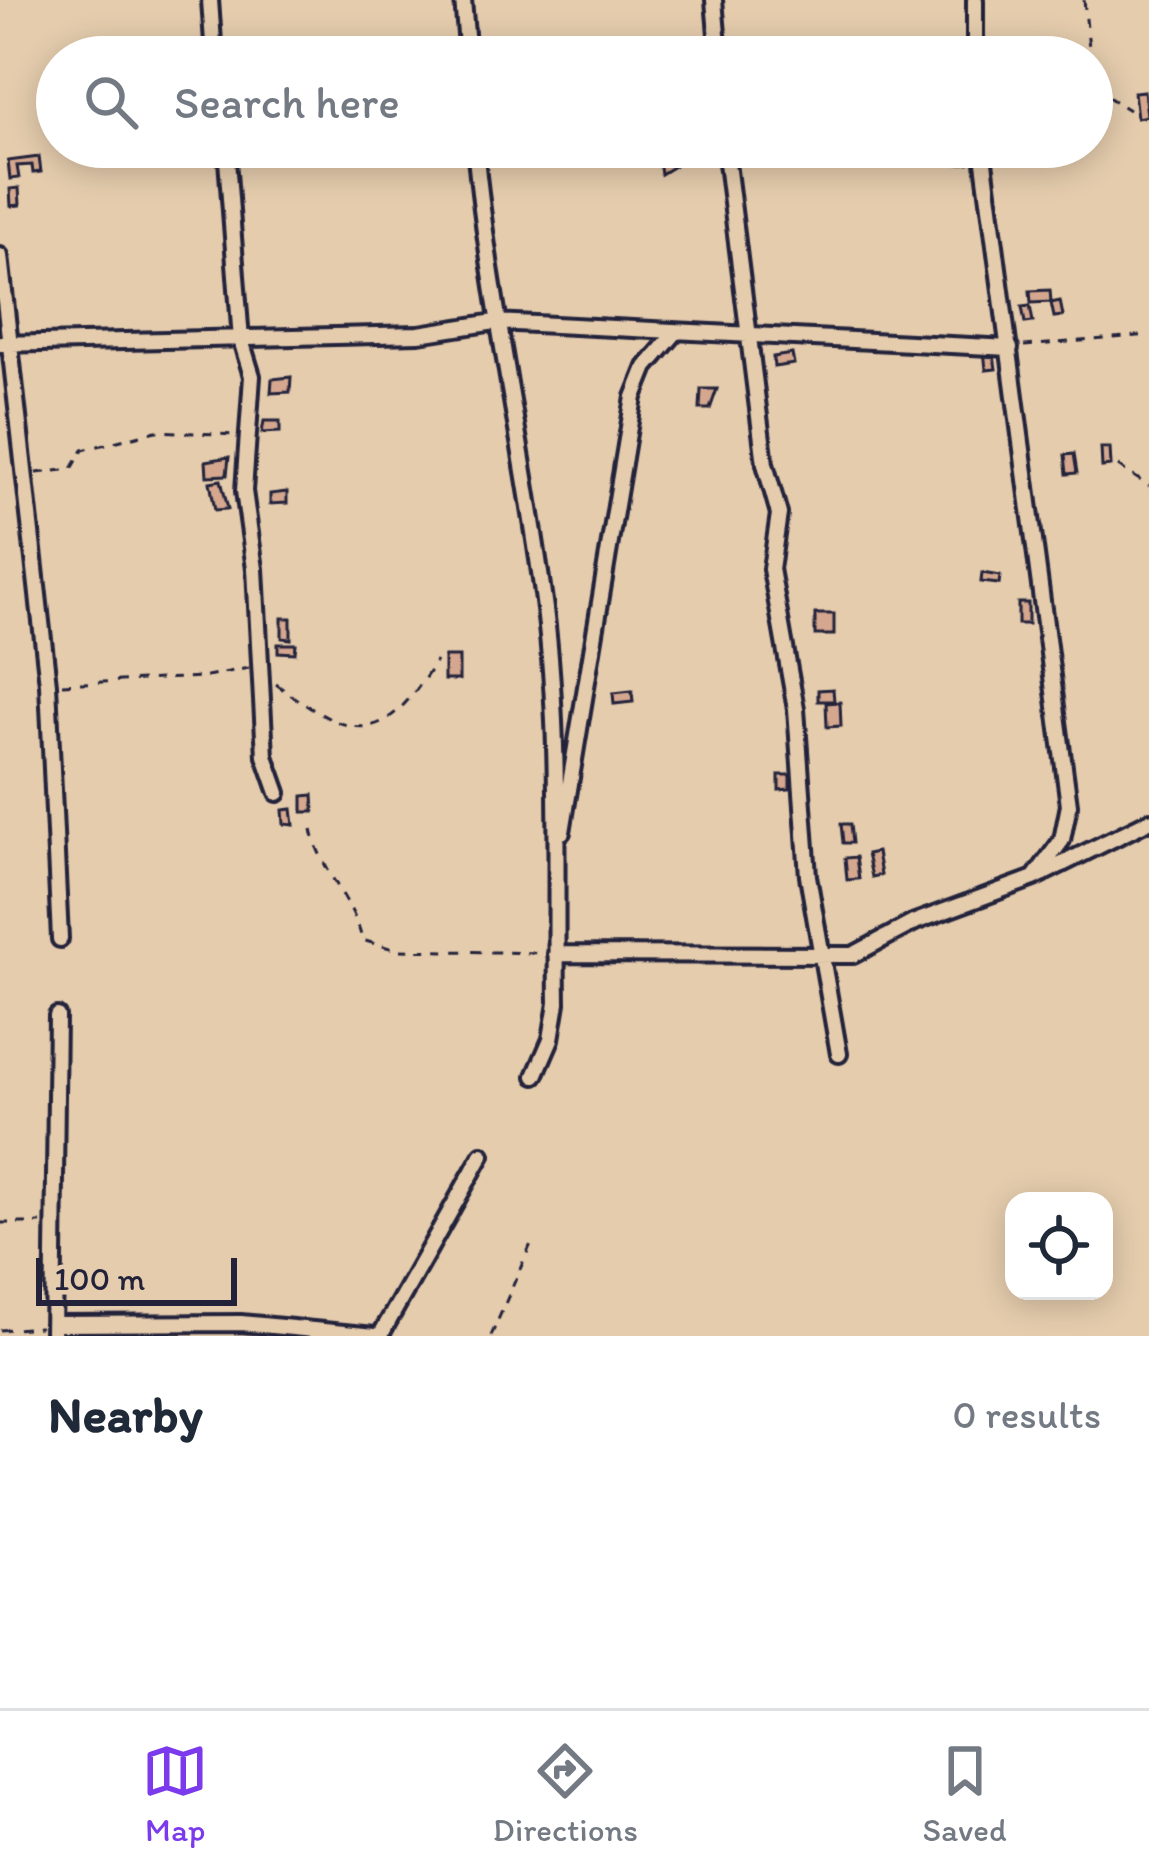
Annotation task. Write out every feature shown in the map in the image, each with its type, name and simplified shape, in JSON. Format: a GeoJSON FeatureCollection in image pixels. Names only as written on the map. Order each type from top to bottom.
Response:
{"type":"FeatureCollection","features":[{"type":"Feature","properties":{"kind":"street"},"geometry":{"type":"LineString","coordinates":[[210,0],[213,36]]}},
{"type":"Feature","properties":{"kind":"street"},"geometry":{"type":"LineString","coordinates":[[463,0],[466,36]]}},
{"type":"Feature","properties":{"kind":"street"},"geometry":{"type":"LineString","coordinates":[[714,0],[717,36]]}},
{"type":"Feature","properties":{"kind":"street"},"geometry":{"type":"LineString","coordinates":[[975,0],[975,36]]}},
{"type":"Feature","properties":{"kind":"street"},"geometry":{"type":"LineString","coordinates":[[228,168],[241,340],[252,376],[244,490],[266,756],[278,793]]}},
{"type":"Feature","properties":{"kind":"street"},"geometry":{"type":"LineString","coordinates":[[477,168],[495,322],[544,609],[556,1018],[535,1076]]}},
{"type":"Feature","properties":{"kind":"street"},"geometry":{"type":"LineString","coordinates":[[728,168],[765,464],[779,514],[771,569],[796,709],[818,958],[839,1054]]}},
{"type":"Feature","properties":{"kind":"street"},"geometry":{"type":"LineString","coordinates":[[984,168],[1069,805],[1062,840],[1034,878]]}},
{"type":"Feature","properties":{"kind":"street"},"geometry":{"type":"LineString","coordinates":[[0,256],[5,343],[48,684],[60,939]]}},
{"type":"Feature","properties":{"kind":"street"},"geometry":{"type":"LineString","coordinates":[[5,343],[419,334],[495,322],[1010,348]]}},
{"type":"Feature","properties":{"kind":"street"},"geometry":{"type":"LineString","coordinates":[[556,947],[562,830],[634,397],[646,367],[676,332]]}},
{"type":"Feature","properties":{"kind":"street"},"geometry":{"type":"LineString","coordinates":[[556,947],[818,958],[853,955],[915,922],[1034,878],[1149,821]]}},
{"type":"Feature","properties":{"kind":"street"},"geometry":{"type":"LineString","coordinates":[[57,1016],[53,1330],[242,1323],[377,1336],[482,1155]]}},
{"type":"Feature","properties":{"kind":"path"},"geometry":{"type":"LineString","coordinates":[[1084,0],[1088,36]]}},
{"type":"Feature","properties":{"kind":"path"},"geometry":{"type":"LineString","coordinates":[[1113,100],[1129,110]]}},
{"type":"Feature","properties":{"kind":"path"},"geometry":{"type":"LineString","coordinates":[[1010,348],[1149,335]]}},
{"type":"Feature","properties":{"kind":"path"},"geometry":{"type":"LineString","coordinates":[[24,470],[71,469],[83,450],[157,431],[248,435]]}},
{"type":"Feature","properties":{"kind":"path"},"geometry":{"type":"LineString","coordinates":[[1118,466],[1149,486]]}},
{"type":"Feature","properties":{"kind":"path"},"geometry":{"type":"LineString","coordinates":[[48,684],[202,677],[260,669],[291,695],[362,729],[385,724],[407,706],[436,661]]}},
{"type":"Feature","properties":{"kind":"path"},"geometry":{"type":"LineString","coordinates":[[312,829],[317,855],[334,877],[362,940],[397,950],[556,947]]}},
{"type":"Feature","properties":{"kind":"path"},"geometry":{"type":"LineString","coordinates":[[0,1223],[55,1224]]}},
{"type":"Feature","properties":{"kind":"path"},"geometry":{"type":"LineString","coordinates":[[491,1336],[531,1244]]}},
{"type":"Feature","properties":{"kind":"path"},"geometry":{"type":"LineString","coordinates":[[0,1330],[53,1330]]}},
{"type":"Feature","properties":{"kind":"building"},"geometry":{"type":"Polygon","coordinates":[[[1144,91],[1147,116],[1137,118],[1134,92],[1144,91]]]}},
{"type":"Feature","properties":{"kind":"building"},"geometry":{"type":"Polygon","coordinates":[[[36,157],[41,172],[33,173],[32,165],[17,166],[19,178],[10,179],[8,161],[36,157]]]}},
{"type":"Feature","properties":{"kind":"building"},"geometry":{"type":"Polygon","coordinates":[[[19,188],[20,205],[11,206],[10,189],[19,188]]]}},
{"type":"Feature","properties":{"kind":"building"},"geometry":{"type":"Polygon","coordinates":[[[1050,290],[1051,302],[1031,303],[1030,291],[1050,290]]]}},
{"type":"Feature","properties":{"kind":"building"},"geometry":{"type":"Polygon","coordinates":[[[1060,301],[1063,316],[1054,317],[1051,303],[1060,301]]]}},
{"type":"Feature","properties":{"kind":"building"},"geometry":{"type":"Polygon","coordinates":[[[1030,306],[1033,322],[1025,323],[1022,307],[1030,306]]]}},
{"type":"Feature","properties":{"kind":"building"},"geometry":{"type":"Polygon","coordinates":[[[993,349],[996,369],[986,370],[984,350],[993,349]]]}},
{"type":"Feature","properties":{"kind":"building"},"geometry":{"type":"Polygon","coordinates":[[[792,354],[794,364],[774,367],[773,357],[792,354]]]}},
{"type":"Feature","properties":{"kind":"building"},"geometry":{"type":"Polygon","coordinates":[[[291,377],[290,392],[271,393],[272,379],[291,377]]]}},
{"type":"Feature","properties":{"kind":"building"},"geometry":{"type":"Polygon","coordinates":[[[701,389],[717,389],[710,409],[700,409],[701,389]]]}},
{"type":"Feature","properties":{"kind":"building"},"geometry":{"type":"Polygon","coordinates":[[[264,421],[280,421],[280,432],[262,433],[264,421]]]}},
{"type":"Feature","properties":{"kind":"building"},"geometry":{"type":"Polygon","coordinates":[[[1101,448],[1110,448],[1111,466],[1102,467],[1101,448]]]}},
{"type":"Feature","properties":{"kind":"building"},"geometry":{"type":"Polygon","coordinates":[[[1074,454],[1077,473],[1067,474],[1065,455],[1074,454]]]}},
{"type":"Feature","properties":{"kind":"building"},"geometry":{"type":"Polygon","coordinates":[[[229,457],[227,475],[207,476],[206,461],[229,457]]]}},
{"type":"Feature","properties":{"kind":"building"},"geometry":{"type":"Polygon","coordinates":[[[221,480],[228,509],[215,510],[210,482],[221,480]]]}},
{"type":"Feature","properties":{"kind":"building"},"geometry":{"type":"Polygon","coordinates":[[[287,492],[287,503],[270,504],[270,494],[287,492]]]}},
{"type":"Feature","properties":{"kind":"building"},"geometry":{"type":"Polygon","coordinates":[[[982,573],[1000,576],[999,584],[981,582],[982,573]]]}},
{"type":"Feature","properties":{"kind":"building"},"geometry":{"type":"Polygon","coordinates":[[[1018,603],[1028,603],[1028,624],[1018,624],[1018,603]]]}},
{"type":"Feature","properties":{"kind":"building"},"geometry":{"type":"Polygon","coordinates":[[[815,614],[834,614],[834,635],[815,635],[815,614]]]}},
{"type":"Feature","properties":{"kind":"building"},"geometry":{"type":"Polygon","coordinates":[[[282,618],[291,618],[291,639],[282,638],[282,618]]]}},
{"type":"Feature","properties":{"kind":"building"},"geometry":{"type":"Polygon","coordinates":[[[278,644],[296,644],[295,653],[278,652],[278,644]]]}},
{"type":"Feature","properties":{"kind":"building"},"geometry":{"type":"Polygon","coordinates":[[[444,657],[459,657],[459,680],[444,680],[444,657]]]}},
{"type":"Feature","properties":{"kind":"building"},"geometry":{"type":"Polygon","coordinates":[[[833,689],[834,701],[818,701],[818,690],[833,689]]]}},
{"type":"Feature","properties":{"kind":"building"},"geometry":{"type":"Polygon","coordinates":[[[632,691],[633,702],[614,704],[613,693],[632,691]]]}},
{"type":"Feature","properties":{"kind":"building"},"geometry":{"type":"Polygon","coordinates":[[[840,702],[841,726],[827,727],[826,703],[840,702]]]}},
{"type":"Feature","properties":{"kind":"building"},"geometry":{"type":"Polygon","coordinates":[[[779,775],[790,775],[790,789],[779,790],[779,775]]]}},
{"type":"Feature","properties":{"kind":"building"},"geometry":{"type":"Polygon","coordinates":[[[313,795],[314,812],[303,812],[303,796],[313,795]]]}},
{"type":"Feature","properties":{"kind":"building"},"geometry":{"type":"Polygon","coordinates":[[[292,809],[294,825],[284,824],[283,810],[292,809]]]}},
{"type":"Feature","properties":{"kind":"building"},"geometry":{"type":"Polygon","coordinates":[[[841,824],[850,824],[852,843],[843,843],[841,824]]]}},
{"type":"Feature","properties":{"kind":"building"},"geometry":{"type":"Polygon","coordinates":[[[877,852],[881,875],[872,877],[867,854],[877,852]]]}},
{"type":"Feature","properties":{"kind":"building"},"geometry":{"type":"Polygon","coordinates":[[[856,857],[859,879],[847,880],[845,858],[856,857]]]}}]}
